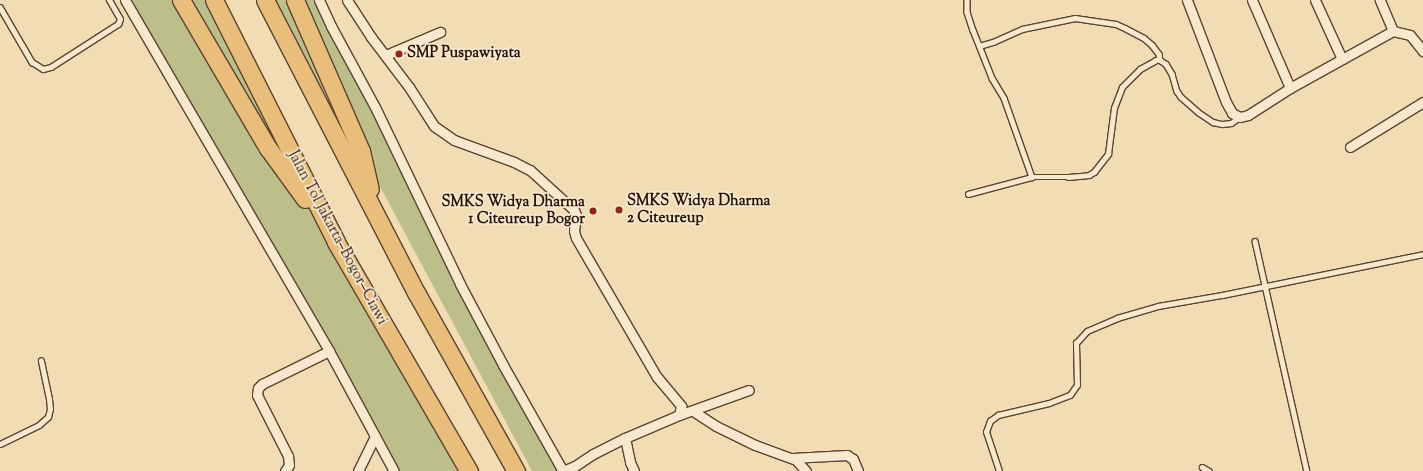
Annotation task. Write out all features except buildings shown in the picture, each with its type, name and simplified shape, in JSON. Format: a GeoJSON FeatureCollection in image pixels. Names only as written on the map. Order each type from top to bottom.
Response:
{"type":"FeatureCollection","features":[{"type":"Feature","properties":{"kind":"highway"},"geometry":{"type":"LineString","coordinates":[[181,0],[268,148],[336,242]]}},
{"type":"Feature","properties":{"kind":"highway","name":"Jalan Tol Jakarta–Bogor–Ciawi"},"geometry":{"type":"LineString","coordinates":[[214,0],[336,242],[469,471]]}},
{"type":"Feature","properties":{"kind":"highway"},"geometry":{"type":"LineString","coordinates":[[265,0],[417,294],[516,471]]}},
{"type":"Feature","properties":{"kind":"highway"},"geometry":{"type":"LineString","coordinates":[[295,0],[361,151],[378,218]]}},
{"type":"Feature","properties":{"kind":"street"},"geometry":{"type":"LineString","coordinates":[[126,0],[329,351],[394,471]]}},
{"type":"Feature","properties":{"kind":"street"},"geometry":{"type":"LineString","coordinates":[[347,0],[371,38],[386,55],[434,126],[454,140],[514,162],[530,170],[574,210],[576,214],[574,231],[576,238],[657,377],[681,406],[679,415]]}},
{"type":"Feature","properties":{"kind":"street"},"geometry":{"type":"LineString","coordinates":[[1188,0],[1226,102],[1232,113],[1240,117],[1248,115],[1290,88],[1393,31],[1404,32],[1410,35],[1423,51]]}},
{"type":"Feature","properties":{"kind":"street"},"geometry":{"type":"LineString","coordinates":[[1252,0],[1290,88]]}},
{"type":"Feature","properties":{"kind":"street"},"geometry":{"type":"LineString","coordinates":[[1315,0],[1342,59]]}},
{"type":"Feature","properties":{"kind":"street"},"geometry":{"type":"LineString","coordinates":[[1380,0],[1393,31]]}},
{"type":"Feature","properties":{"kind":"street"},"geometry":{"type":"LineString","coordinates":[[323,2],[464,291],[503,365],[563,471],[575,466],[593,454],[625,438],[679,415],[749,390]]}},
{"type":"Feature","properties":{"kind":"street"},"geometry":{"type":"LineString","coordinates":[[386,55],[440,32]]}},
{"type":"Feature","properties":{"kind":"street"},"geometry":{"type":"LineString","coordinates":[[1350,146],[1423,102]]}},
{"type":"Feature","properties":{"kind":"street"},"geometry":{"type":"LineString","coordinates":[[286,471],[289,465],[288,456],[257,395],[258,388],[262,384],[329,351]]}},
{"type":"Feature","properties":{"kind":"street"},"geometry":{"type":"LineString","coordinates":[[693,411],[716,426],[756,445],[792,458],[799,462],[806,471]]}},
{"type":"Feature","properties":{"kind":"street"},"geometry":{"type":"LineString","coordinates":[[358,471],[374,436]]}},
{"type":"Feature","properties":{"kind":"street"},"geometry":{"type":"LineString","coordinates":[[625,438],[630,462],[634,471]]}},
{"type":"Feature","properties":{"kind":"street"},"geometry":{"type":"LineString","coordinates":[[792,458],[847,455],[853,459],[858,471]]}},
{"type":"Feature","properties":{"kind":"lane"},"geometry":{"type":"LineString","coordinates":[[0,7],[32,62],[44,69],[51,67],[118,24],[120,19],[109,0]]}},
{"type":"Feature","properties":{"kind":"lane"},"geometry":{"type":"LineString","coordinates":[[967,0],[967,12],[979,46],[992,78],[1004,98],[1032,177]]}},
{"type":"Feature","properties":{"kind":"lane"},"geometry":{"type":"LineString","coordinates":[[979,46],[994,42],[1029,27],[1075,18],[1116,24],[1144,38],[1152,45],[1159,54],[1160,60],[1170,68],[1177,91],[1181,97],[1198,112],[1213,122],[1222,124],[1231,123],[1240,117]]}},
{"type":"Feature","properties":{"kind":"lane"},"geometry":{"type":"LineString","coordinates":[[968,194],[1032,177],[1089,174],[1098,168],[1108,154],[1114,108],[1122,87],[1140,69],[1160,60]]}},
{"type":"Feature","properties":{"kind":"lane"},"geometry":{"type":"LineString","coordinates":[[1255,241],[1307,471]]}},
{"type":"Feature","properties":{"kind":"lane"},"geometry":{"type":"LineString","coordinates":[[999,471],[986,432],[990,420],[998,415],[1049,403],[1070,395],[1077,385],[1076,344],[1087,331],[1117,318],[1158,306],[1423,254]]}},
{"type":"Feature","properties":{"kind":"lane"},"geometry":{"type":"LineString","coordinates":[[1,442],[39,425],[48,417],[50,409],[49,399],[41,361]]}},
{"type":"Feature","properties":{"kind":"lane"},"geometry":{"type":"LineString","coordinates":[[1202,467],[1209,471]]}},
{"type":"Feature","properties":{"kind":"green space"},"geometry":{"type":"Polygon","coordinates":[[[127,0],[214,0],[469,471],[394,471],[127,0]]]}},
{"type":"Feature","properties":{"kind":"green space"},"geometry":{"type":"Polygon","coordinates":[[[267,0],[319,0],[500,359],[563,471],[532,471],[361,151],[267,0]]]}},
{"type":"Feature","properties":{"kind":"place","name":"SMP Puspawiyata"},"geometry":{"type":"Point","coordinates":[399,54]}},
{"type":"Feature","properties":{"kind":"place","name":"SMKS Widya Dharma 2 Citeureup"},"geometry":{"type":"Point","coordinates":[619,210]}},
{"type":"Feature","properties":{"kind":"place","name":"SMKS Widya Dharma 1 Citeureup Bogor"},"geometry":{"type":"Point","coordinates":[593,211]}}]}
